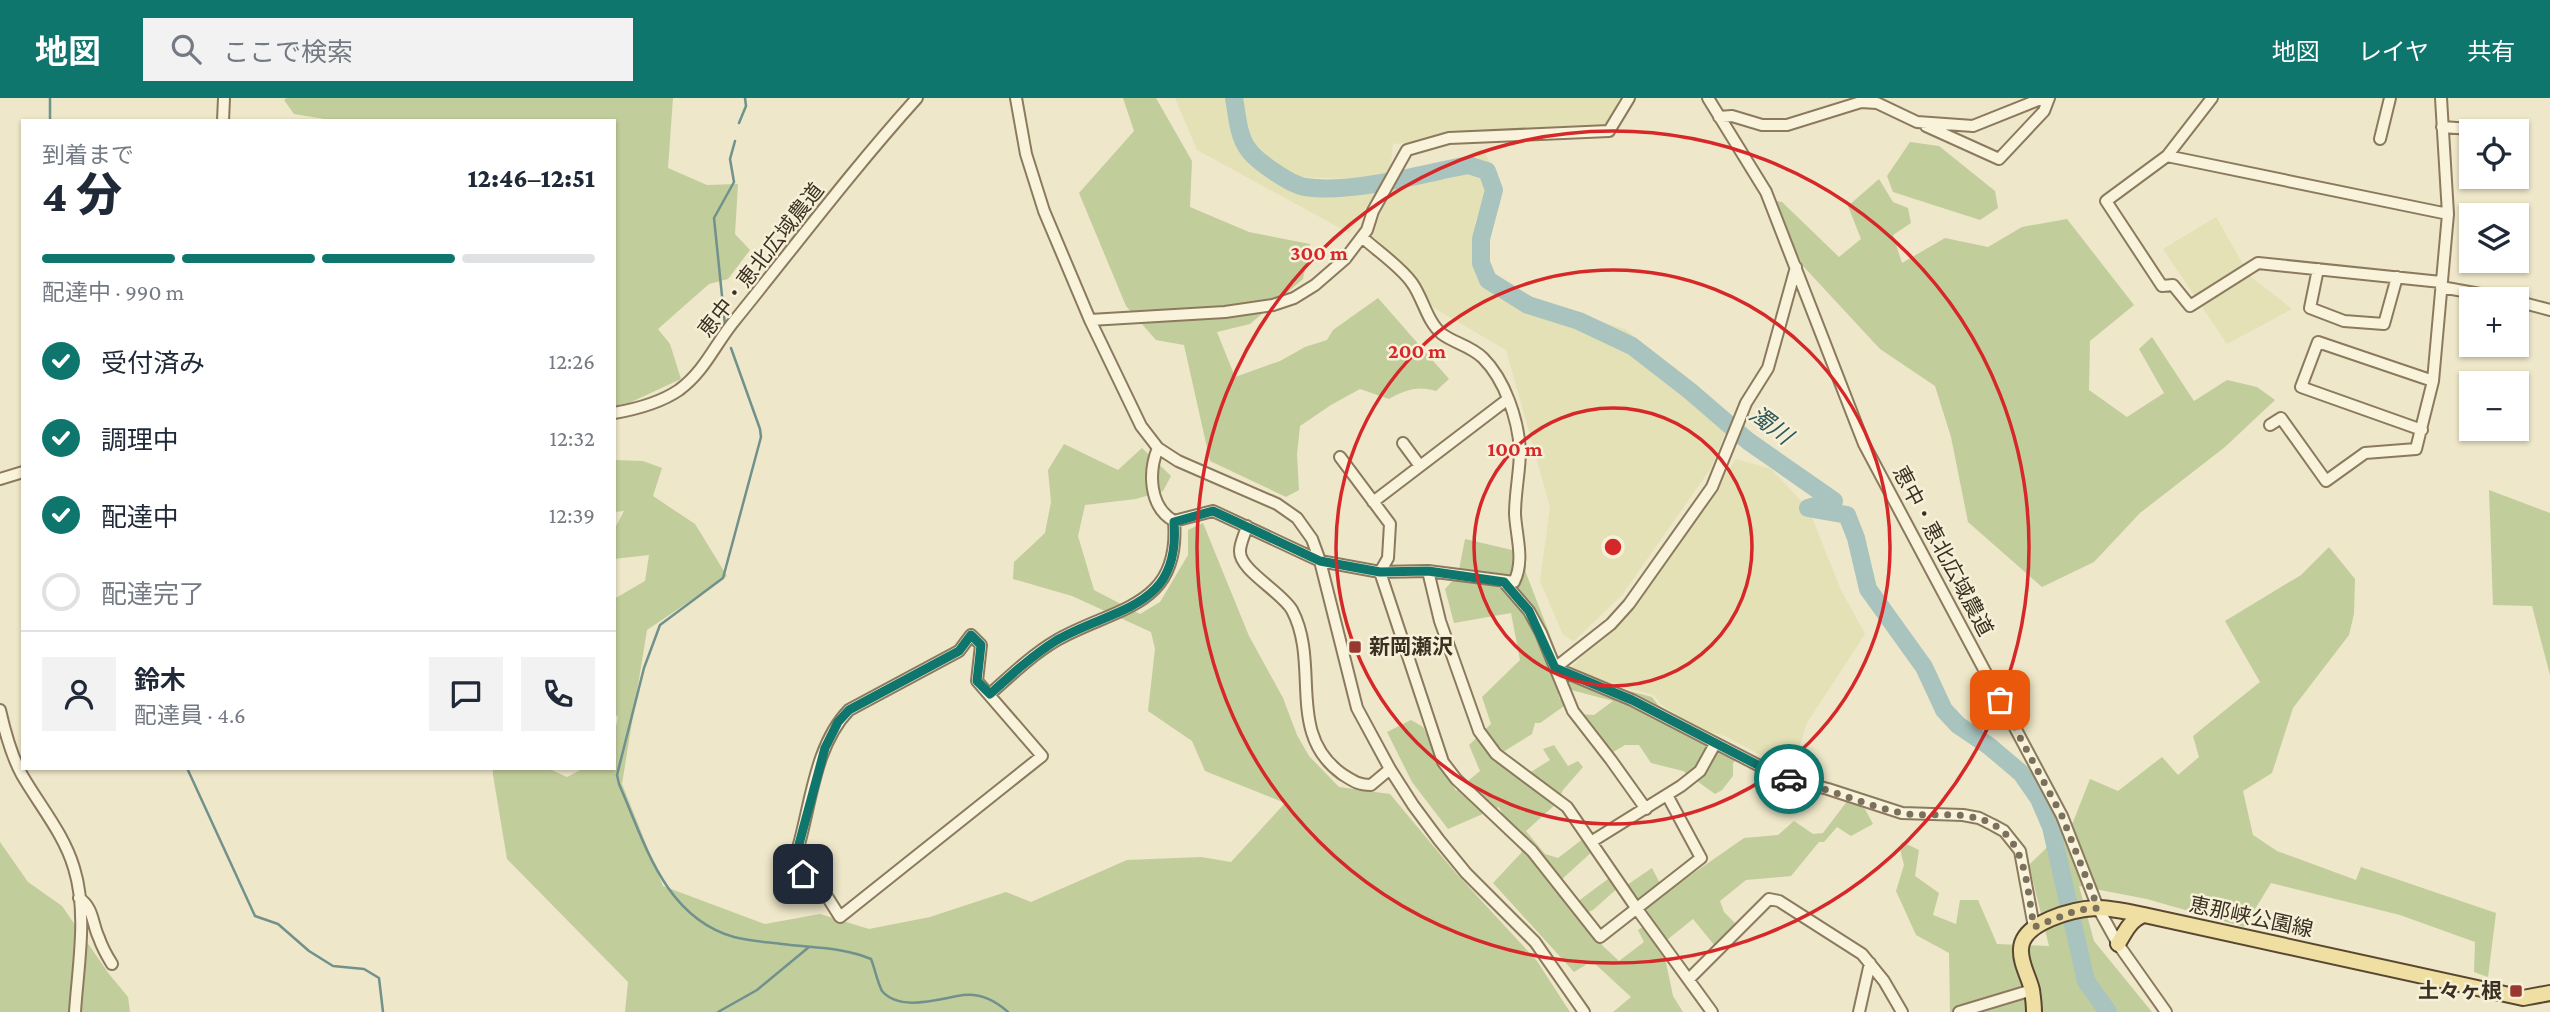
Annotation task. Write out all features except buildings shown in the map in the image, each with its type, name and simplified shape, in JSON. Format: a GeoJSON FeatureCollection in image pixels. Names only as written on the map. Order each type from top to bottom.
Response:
{"type":"FeatureCollection","features":[{"type":"Feature","properties":{"kind":"main road","name":"恵那峡公園線"},"geometry":{"type":"LineString","coordinates":[[2041,924],[2078,910],[2098,908],[2144,915],[2523,998],[2549,994]]}},
{"type":"Feature","properties":{"kind":"main road"},"geometry":{"type":"LineString","coordinates":[[2118,944],[2129,925],[2137,917],[2144,915]]}},
{"type":"Feature","properties":{"kind":"main road"},"geometry":{"type":"LineString","coordinates":[[2034,1012],[2032,990],[2020,947],[2026,934],[2041,924]]}},
{"type":"Feature","properties":{"kind":"street"},"geometry":{"type":"LineString","coordinates":[[223,119],[224,98]]}},
{"type":"Feature","properties":{"kind":"street","name":"恵中・恵北広域農道"},"geometry":{"type":"LineString","coordinates":[[616,412],[661,400],[678,391],[701,372],[732,324],[917,98]]}},
{"type":"Feature","properties":{"kind":"street"},"geometry":{"type":"LineString","coordinates":[[1016,98],[1026,154],[1044,211],[1090,320],[1141,426],[1158,448],[1178,461],[1277,505],[1297,517],[1312,539],[1320,561],[1357,708],[1391,769],[1439,840],[1474,881],[1535,942],[1584,1012]]}},
{"type":"Feature","properties":{"kind":"street"},"geometry":{"type":"LineString","coordinates":[[1090,320],[1225,312],[1294,299],[1345,259],[1362,237],[1406,150],[1449,138],[1609,131],[1629,98]]}},
{"type":"Feature","properties":{"kind":"street","name":"恵中・恵北広域農道"},"geometry":{"type":"LineString","coordinates":[[1708,98],[1766,192],[1864,444],[2062,816],[2098,908],[2118,944],[2166,1012]]}},
{"type":"Feature","properties":{"kind":"street"},"geometry":{"type":"LineString","coordinates":[[1917,122],[1973,126],[2043,98]]}},
{"type":"Feature","properties":{"kind":"street"},"geometry":{"type":"LineString","coordinates":[[1719,117],[1732,116],[1762,125],[1787,125],[1861,102],[1877,103],[1999,159],[2044,111],[2049,98]]}},
{"type":"Feature","properties":{"kind":"street"},"geometry":{"type":"LineString","coordinates":[[2212,98],[2167,156],[2106,201],[2162,286],[2173,285],[2190,306],[2258,263],[2397,277],[2459,289]]}},
{"type":"Feature","properties":{"kind":"street"},"geometry":{"type":"LineString","coordinates":[[2380,139],[2390,98]]}},
{"type":"Feature","properties":{"kind":"street"},"geometry":{"type":"LineString","coordinates":[[2270,425],[2281,418],[2326,481],[2365,453],[2416,449],[2433,381],[2448,214],[2441,98]]}},
{"type":"Feature","properties":{"kind":"street"},"geometry":{"type":"LineString","coordinates":[[2442,127],[2459,128]]}},
{"type":"Feature","properties":{"kind":"street"},"geometry":{"type":"LineString","coordinates":[[2167,156],[2448,214]]}},
{"type":"Feature","properties":{"kind":"street"},"geometry":{"type":"LineString","coordinates":[[1158,448],[1152,463],[1158,507],[1163,515],[1174,522],[1213,511],[1320,561],[1380,572],[1428,571],[1514,582],[1520,552],[1515,513],[1520,450],[1508,399],[1498,377],[1483,357],[1441,334],[1411,281],[1362,237]]}},
{"type":"Feature","properties":{"kind":"street"},"geometry":{"type":"LineString","coordinates":[[1555,668],[1611,624],[1629,604],[1712,487],[1746,403],[1768,368],[1796,267]]}},
{"type":"Feature","properties":{"kind":"street"},"geometry":{"type":"LineString","coordinates":[[2318,269],[2310,308],[2344,321],[2384,324],[2397,277]]}},
{"type":"Feature","properties":{"kind":"street"},"geometry":{"type":"LineString","coordinates":[[2529,304],[2550,310]]}},
{"type":"Feature","properties":{"kind":"street"},"geometry":{"type":"LineString","coordinates":[[2422,429],[2301,387],[2318,342],[2433,381]]}},
{"type":"Feature","properties":{"kind":"street"},"geometry":{"type":"LineString","coordinates":[[1373,502],[1508,399]]}},
{"type":"Feature","properties":{"kind":"street"},"geometry":{"type":"LineString","coordinates":[[1404,443],[1420,466]]}},
{"type":"Feature","properties":{"kind":"street"},"geometry":{"type":"LineString","coordinates":[[1340,457],[1390,524],[1388,558],[1380,572],[1443,762],[1456,779],[1532,850],[1600,937],[1701,858],[1667,795]]}},
{"type":"Feature","properties":{"kind":"street"},"geometry":{"type":"LineString","coordinates":[[0,479],[21,473]]}},
{"type":"Feature","properties":{"kind":"street"},"geometry":{"type":"LineString","coordinates":[[990,694],[1023,664],[1056,641],[1097,620],[1125,611],[1153,591],[1163,580],[1172,556],[1174,522]]}},
{"type":"Feature","properties":{"kind":"street"},"geometry":{"type":"LineString","coordinates":[[1247,526],[1240,551],[1241,559],[1257,578],[1282,597],[1292,611],[1299,632],[1305,653],[1307,712],[1316,745],[1334,768],[1359,785],[1371,785],[1391,769]]}},
{"type":"Feature","properties":{"kind":"street"},"geometry":{"type":"LineString","coordinates":[[1428,571],[1440,621],[1479,731],[1496,754],[1567,807],[1712,1012]]}},
{"type":"Feature","properties":{"kind":"street"},"geometry":{"type":"LineString","coordinates":[[1504,582],[1529,611],[1573,711],[1646,809]]}},
{"type":"Feature","properties":{"kind":"street"},"geometry":{"type":"LineString","coordinates":[[971,635],[981,645],[977,681],[990,694],[1042,757],[840,917],[828,898],[797,866],[798,848],[820,765],[828,739],[838,722],[849,710],[959,651],[971,635]]}},
{"type":"Feature","properties":{"kind":"street"},"geometry":{"type":"LineString","coordinates":[[1555,668],[1632,700],[1781,777],[1902,813],[1963,815],[1979,818],[1993,825],[2004,831],[2020,851],[2041,924]]}},
{"type":"Feature","properties":{"kind":"street"},"geometry":{"type":"LineString","coordinates":[[0,710],[16,763],[70,856],[79,898],[75,1012]]}},
{"type":"Feature","properties":{"kind":"street"},"geometry":{"type":"LineString","coordinates":[[1591,842],[1646,809],[1700,771],[1716,744]]}},
{"type":"Feature","properties":{"kind":"street"},"geometry":{"type":"LineString","coordinates":[[79,898],[87,903],[97,935],[113,964]]}},
{"type":"Feature","properties":{"kind":"street"},"geometry":{"type":"LineString","coordinates":[[1689,979],[1769,899],[1779,901],[1862,954],[1884,981],[1902,1012]]}},
{"type":"Feature","properties":{"kind":"street"},"geometry":{"type":"LineString","coordinates":[[1859,1012],[1870,963]]}},
{"type":"Feature","properties":{"kind":"street"},"geometry":{"type":"LineString","coordinates":[[1959,1012],[2032,990]]}},
{"type":"Feature","properties":{"kind":"shaded area"},"geometry":{"type":"Polygon","coordinates":[[[1175,98],[1228,98],[1237,150],[1293,191],[1377,192],[1349,233],[1197,150],[1175,98]]]}},
{"type":"Feature","properties":{"kind":"shaded area"},"geometry":{"type":"Polygon","coordinates":[[[1242,98],[1626,98],[1605,131],[1472,137],[1393,144],[1389,180],[1298,177],[1247,149],[1242,98]]]}},
{"type":"Feature","properties":{"kind":"shaded area"},"geometry":{"type":"Polygon","coordinates":[[[1482,149],[1498,174],[1475,222],[1488,288],[1625,329],[1732,416],[1711,468],[1622,595],[1574,641],[1563,635],[1540,581],[1550,507],[1506,350],[1434,308],[1369,235],[1395,185],[1482,149]]]}},
{"type":"Feature","properties":{"kind":"shaded area"},"geometry":{"type":"Polygon","coordinates":[[[2216,217],[2250,276],[2292,309],[2227,344],[2163,249],[2216,217]]]}},
{"type":"Feature","properties":{"kind":"shaded area"},"geometry":{"type":"Polygon","coordinates":[[[1736,459],[1771,469],[1808,508],[1840,588],[1865,634],[1807,723],[1800,745],[1801,768],[1794,773],[1727,737],[1701,729],[1660,704],[1654,695],[1567,673],[1652,572],[1736,459]]]}},
{"type":"Feature","properties":{"kind":"green space"},"geometry":{"type":"Polygon","coordinates":[[[673,98],[668,168],[707,185],[738,184],[735,234],[750,250],[728,279],[709,284],[658,329],[670,344],[681,379],[629,403],[616,406],[616,119],[325,119],[294,114],[284,100],[673,98]]]}},
{"type":"Feature","properties":{"kind":"green space"},"geometry":{"type":"Polygon","coordinates":[[[1123,98],[1156,98],[1192,161],[1190,207],[1249,232],[1310,244],[1303,279],[1250,324],[1217,332],[1235,377],[1327,340],[1333,330],[1378,298],[1449,379],[1436,391],[1412,389],[1389,399],[1360,389],[1300,426],[1297,454],[1299,490],[1286,497],[1210,461],[1184,345],[1156,340],[1126,306],[1079,193],[1134,131],[1123,98]]]}},
{"type":"Feature","properties":{"kind":"green space"},"geometry":{"type":"Polygon","coordinates":[[[1910,142],[1939,146],[1995,191],[1998,208],[1980,220],[1893,192],[1887,176],[1910,142]]]}},
{"type":"Feature","properties":{"kind":"green space"},"geometry":{"type":"Polygon","coordinates":[[[1879,179],[1893,202],[1908,208],[1911,223],[1893,235],[1902,263],[1945,238],[1988,247],[2022,227],[2067,219],[2134,305],[2090,341],[2089,390],[2127,417],[2164,393],[2139,349],[2152,337],[2194,401],[2227,380],[2257,387],[2275,400],[2225,447],[2140,513],[2094,562],[2042,587],[1968,522],[1951,437],[1935,386],[1880,349],[1803,266],[1772,200],[1782,202],[1839,257],[1861,239],[1848,206],[1879,179]]]}},
{"type":"Feature","properties":{"kind":"green space"},"geometry":{"type":"Polygon","coordinates":[[[1064,444],[1118,470],[1142,448],[1171,476],[1163,491],[1136,499],[1085,505],[1078,536],[1094,590],[1140,614],[1160,602],[1188,555],[1188,530],[1203,523],[1249,636],[1283,698],[1297,735],[1309,756],[1339,787],[1390,794],[1455,872],[1537,961],[1570,1012],[625,1012],[628,982],[507,859],[493,775],[493,770],[551,770],[567,777],[580,770],[616,770],[616,598],[645,581],[649,555],[616,559],[616,526],[624,511],[616,512],[616,460],[643,461],[662,468],[653,496],[695,524],[727,576],[647,630],[622,784],[663,886],[765,924],[820,914],[869,929],[930,917],[1006,892],[1031,902],[1127,860],[1201,857],[1231,862],[1285,803],[1205,771],[1192,741],[1148,711],[1155,649],[1151,632],[1072,596],[1013,579],[1014,562],[1045,533],[1051,502],[1048,470],[1064,444]]]}},
{"type":"Feature","properties":{"kind":"green space"},"geometry":{"type":"Polygon","coordinates":[[[2489,490],[2550,513],[2550,675],[2532,606],[2493,605],[2489,490]]]}},
{"type":"Feature","properties":{"kind":"green space"},"geometry":{"type":"Polygon","coordinates":[[[1465,539],[1525,553],[1526,573],[1565,674],[1652,697],[1658,705],[1680,719],[1703,743],[1727,744],[1742,754],[1733,763],[1733,776],[1722,790],[1715,794],[1683,771],[1651,763],[1639,745],[1625,745],[1613,752],[1586,740],[1586,723],[1578,714],[1594,715],[1613,701],[1560,687],[1560,699],[1568,702],[1567,704],[1540,723],[1535,723],[1532,734],[1495,757],[1523,777],[1550,760],[1543,749],[1554,745],[1568,766],[1578,761],[1583,767],[1563,790],[1557,803],[1526,831],[1545,854],[1558,858],[1584,838],[1594,850],[1560,881],[1577,902],[1612,876],[1619,887],[1593,910],[1581,915],[1603,946],[1619,961],[1644,942],[1638,930],[1646,925],[1643,912],[1627,885],[1652,868],[1665,893],[1744,838],[1778,835],[1794,821],[1813,834],[1823,833],[1848,800],[1865,809],[1873,824],[1851,836],[1837,827],[1824,842],[1819,842],[1791,876],[1746,880],[1720,901],[1724,912],[1737,925],[1715,946],[1693,919],[1662,944],[1673,996],[1683,1012],[1613,1012],[1631,997],[1592,961],[1574,972],[1493,883],[1522,852],[1499,807],[1448,829],[1412,782],[1387,732],[1411,720],[1423,727],[1456,791],[1480,771],[1469,745],[1491,724],[1482,697],[1520,660],[1511,613],[1454,623],[1445,589],[1458,575],[1465,539]]]}},
{"type":"Feature","properties":{"kind":"green space"},"geometry":{"type":"Polygon","coordinates":[[[2329,547],[2355,579],[2354,614],[2349,635],[2293,708],[2272,773],[2243,791],[2253,835],[2277,851],[2356,880],[2361,867],[2496,913],[2488,977],[2474,972],[2475,942],[2400,915],[2271,883],[2244,927],[2147,899],[2079,886],[2094,941],[2152,1012],[1950,1012],[1949,953],[1916,935],[1896,891],[1904,865],[1900,849],[1902,842],[1919,850],[1915,876],[1939,893],[1933,915],[1956,924],[1960,900],[1978,900],[1997,944],[2049,946],[2029,865],[2073,822],[2090,779],[2118,791],[2162,757],[2178,775],[2199,757],[2193,736],[2260,682],[2225,621],[2301,575],[2329,547]]]}},
{"type":"Feature","properties":{"kind":"green space"},"geometry":{"type":"Polygon","coordinates":[[[0,842],[28,882],[62,906],[128,997],[130,1012],[0,1012],[0,842]]]}},
{"type":"Feature","properties":{"kind":"waterway"},"geometry":{"type":"LineString","coordinates":[[50,98],[50,119]]}},
{"type":"Feature","properties":{"kind":"waterway"},"geometry":{"type":"LineString","coordinates":[[739,123],[746,106],[745,98]]}},
{"type":"Feature","properties":{"kind":"waterway","name":"濁川"},"geometry":{"type":"LineString","coordinates":[[1234,98],[1240,131],[1248,149],[1266,166],[1305,187],[1343,188],[1468,165],[1487,171],[1494,190],[1481,239],[1481,263],[1488,280],[1528,305],[1579,321],[1632,346],[1748,441],[1834,501],[1808,508],[1847,515],[1856,538],[1868,589],[1924,667],[1944,710],[1958,725],[2021,773],[2039,799],[2051,827],[2086,981],[2108,1012]]}},
{"type":"Feature","properties":{"kind":"waterway"},"geometry":{"type":"LineString","coordinates":[[725,325],[714,218],[734,182],[730,159],[735,141]]}},
{"type":"Feature","properties":{"kind":"waterway"},"geometry":{"type":"LineString","coordinates":[[731,348],[761,437],[723,578],[660,625],[644,668],[617,775],[638,830],[660,875],[674,895],[690,913],[710,927],[734,937],[838,950],[871,959],[882,991],[899,1001],[909,1003],[976,995],[993,1001],[1008,1012]]}},
{"type":"Feature","properties":{"kind":"waterway"},"geometry":{"type":"LineString","coordinates":[[188,770],[255,916],[278,924],[309,951],[333,966],[364,969],[379,978],[383,1012]]}},
{"type":"Feature","properties":{"kind":"waterway"},"geometry":{"type":"LineString","coordinates":[[718,1012],[757,990],[809,947]]}},
{"type":"Feature","properties":{"kind":"way so far"},"geometry":{"type":"LineString","coordinates":[[1789,779],[1902,813],[1979,818],[2004,831],[2020,851],[2034,927],[2078,910],[2098,908],[2062,816],[2000,700]]}},
{"type":"Feature","properties":{"kind":"place","name":"新岡瀬沢"},"geometry":{"type":"Point","coordinates":[1355,647]}},
{"type":"Feature","properties":{"kind":"place","name":"土々ヶ根"},"geometry":{"type":"Point","coordinates":[2516,991]}},
{"type":"Feature","properties":{"kind":"route"},"geometry":{"type":"LineString","coordinates":[[803,874],[797,866],[798,848],[820,765],[828,739],[849,710],[959,651],[971,635],[981,645],[976,669],[977,681],[990,694],[1023,664],[1056,641],[1097,620],[1125,611],[1153,591],[1163,580],[1172,556],[1174,522],[1213,511],[1320,561],[1380,572],[1428,571],[1504,582],[1529,611],[1555,668],[1632,700],[1789,779]]}}]}
